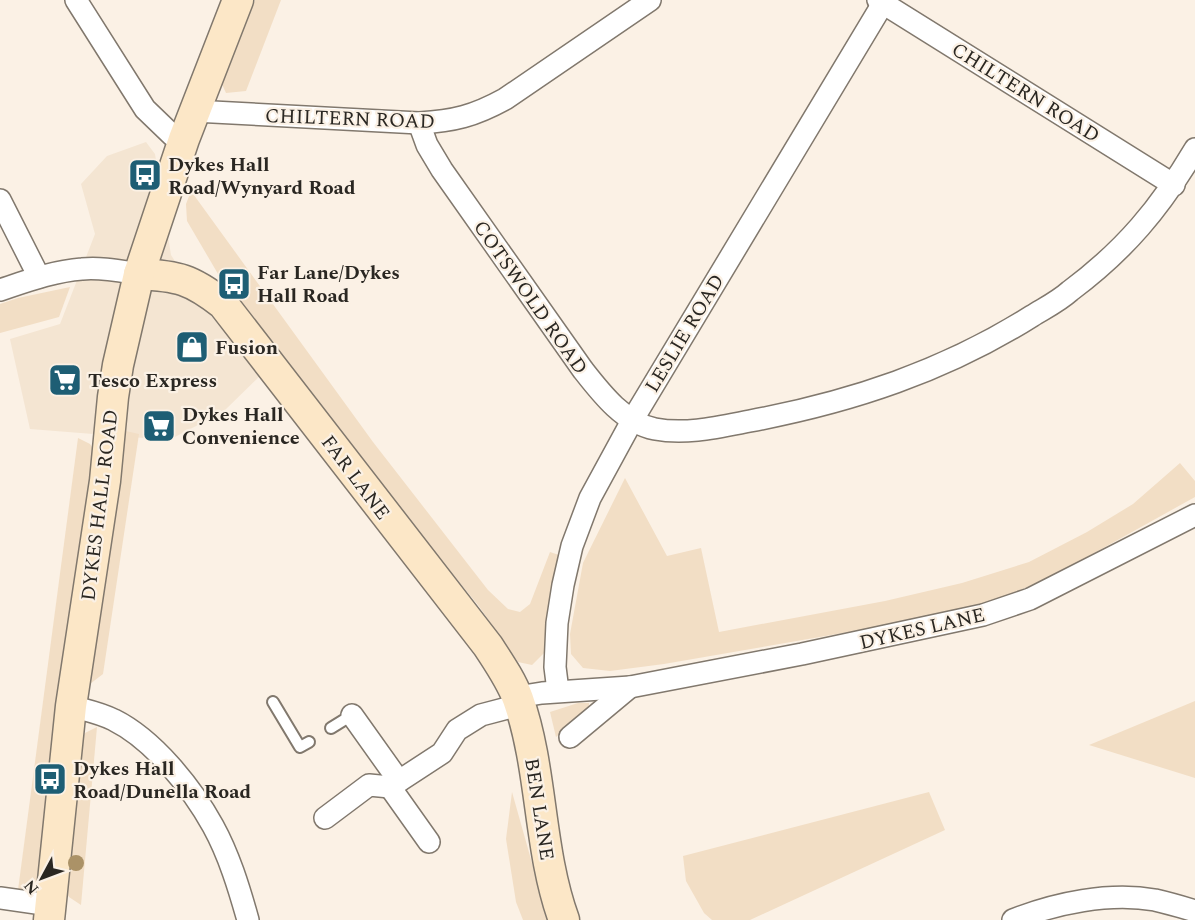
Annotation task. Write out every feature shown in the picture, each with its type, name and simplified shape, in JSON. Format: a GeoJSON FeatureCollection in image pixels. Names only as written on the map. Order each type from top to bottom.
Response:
{"type":"FeatureCollection","features":[{"type":"Feature","properties":{"kind":"street"},"geometry":{"type":"LineString","coordinates":[[76,0],[145,109],[172,135],[183,139]]}},
{"type":"Feature","properties":{"kind":"street","name":"DYKES HALL ROAD"},"geometry":{"type":"LineString","coordinates":[[53,915],[71,706],[105,481],[113,397],[127,324],[139,274],[183,139],[238,0]]}},
{"type":"Feature","properties":{"kind":"street","name":"CHILTERN ROAD"},"geometry":{"type":"LineString","coordinates":[[194,111],[419,123],[450,121],[482,112],[505,99],[650,0]]}},
{"type":"Feature","properties":{"kind":"street","name":"CHILTERN ROAD"},"geometry":{"type":"LineString","coordinates":[[882,1],[1174,185]]}},
{"type":"Feature","properties":{"kind":"street","name":"LESLIE ROAD"},"geometry":{"type":"LineString","coordinates":[[558,691],[555,667],[557,623],[572,546],[590,498],[633,419],[882,1]]}},
{"type":"Feature","properties":{"kind":"street","name":"COTSWOLD ROAD"},"geometry":{"type":"LineString","coordinates":[[419,123],[427,145],[442,170],[602,394],[633,419],[653,429],[675,431],[708,429],[846,399],[915,376],[962,357],[1069,293],[1118,252],[1148,219],[1174,185],[1195,149]]}},
{"type":"Feature","properties":{"kind":"street"},"geometry":{"type":"LineString","coordinates":[[0,200],[39,277]]}},
{"type":"Feature","properties":{"kind":"street","name":"FAR LANE"},"geometry":{"type":"LineString","coordinates":[[0,290],[39,277],[84,269],[106,269],[172,276],[184,279],[210,293],[223,304],[488,646],[505,672],[518,701]]}},
{"type":"Feature","properties":{"kind":"street","name":"DYKES LANE"},"geometry":{"type":"LineString","coordinates":[[394,784],[442,753],[457,730],[481,715],[518,701],[558,691],[630,687],[802,654],[983,615],[1041,594],[1195,515]]}},
{"type":"Feature","properties":{"kind":"street","name":"DYKES LANE"},"geometry":{"type":"LineString","coordinates":[[570,737],[630,687]]}},
{"type":"Feature","properties":{"kind":"street","name":"BEN LANE"},"geometry":{"type":"LineString","coordinates":[[518,701],[528,738],[547,856],[556,898],[564,920]]}},
{"type":"Feature","properties":{"kind":"street"},"geometry":{"type":"LineString","coordinates":[[71,706],[114,720],[155,750],[173,771],[196,799],[213,826],[240,890],[248,920]]}},
{"type":"Feature","properties":{"kind":"street"},"geometry":{"type":"LineString","coordinates":[[352,714],[429,842]]}},
{"type":"Feature","properties":{"kind":"street"},"geometry":{"type":"LineString","coordinates":[[325,818],[369,785],[394,784]]}},
{"type":"Feature","properties":{"kind":"street"},"geometry":{"type":"LineString","coordinates":[[0,898],[53,915]]}},
{"type":"Feature","properties":{"kind":"street"},"geometry":{"type":"LineString","coordinates":[[1014,920],[1028,914],[1075,903],[1110,898],[1154,900],[1195,911]]}},
{"type":"Feature","properties":{"kind":"lane"},"geometry":{"type":"LineString","coordinates":[[273,702],[300,747],[309,742]]}},
{"type":"Feature","properties":{"kind":"lane"},"geometry":{"type":"LineString","coordinates":[[331,728],[352,714]]}},
{"type":"Feature","properties":{"kind":"shaded area"},"geometry":{"type":"Polygon","coordinates":[[[255,0],[281,0],[246,91],[226,93],[221,82],[255,0]]]}},
{"type":"Feature","properties":{"kind":"shaded area"},"geometry":{"type":"Polygon","coordinates":[[[146,142],[155,154],[171,255],[207,311],[261,375],[223,412],[169,440],[30,429],[10,339],[60,324],[95,234],[81,184],[107,156],[146,142]]]}},
{"type":"Feature","properties":{"kind":"shaded area"},"geometry":{"type":"Polygon","coordinates":[[[191,191],[373,442],[488,590],[508,609],[520,612],[530,604],[550,552],[562,556],[544,653],[532,665],[518,662],[478,605],[343,441],[221,279],[187,221],[186,204],[191,191]]]}},
{"type":"Feature","properties":{"kind":"shaded area"},"geometry":{"type":"Polygon","coordinates":[[[70,287],[59,317],[0,333],[0,304],[70,287]]]}},
{"type":"Feature","properties":{"kind":"shaded area"},"geometry":{"type":"Polygon","coordinates":[[[121,430],[139,434],[103,674],[86,687],[121,430]]]}},
{"type":"Feature","properties":{"kind":"shaded area"},"geometry":{"type":"Polygon","coordinates":[[[78,438],[90,444],[96,453],[40,877],[31,887],[18,890],[78,438]]]}},
{"type":"Feature","properties":{"kind":"shaded area"},"geometry":{"type":"Polygon","coordinates":[[[1180,463],[1195,481],[1195,497],[1051,577],[993,601],[941,616],[664,664],[610,671],[583,668],[571,654],[570,634],[583,563],[625,478],[667,556],[701,548],[719,632],[885,601],[962,583],[1029,562],[1087,532],[1133,504],[1180,463]]]}},
{"type":"Feature","properties":{"kind":"shaded area"},"geometry":{"type":"Polygon","coordinates":[[[1195,701],[1195,778],[1089,745],[1195,701]]]}},
{"type":"Feature","properties":{"kind":"shaded area"},"geometry":{"type":"Polygon","coordinates":[[[578,703],[589,703],[589,710],[556,737],[550,712],[578,703]]]}},
{"type":"Feature","properties":{"kind":"shaded area"},"geometry":{"type":"Polygon","coordinates":[[[97,727],[81,905],[69,897],[62,886],[80,740],[85,733],[97,727]]]}},
{"type":"Feature","properties":{"kind":"shaded area"},"geometry":{"type":"Polygon","coordinates":[[[512,792],[548,920],[523,920],[516,902],[506,839],[512,792]]]}},
{"type":"Feature","properties":{"kind":"shaded area"},"geometry":{"type":"Polygon","coordinates":[[[929,792],[945,830],[750,920],[712,920],[704,913],[686,881],[683,856],[929,792]]]}},
{"type":"Feature","properties":{"kind":"place","name":"Dykes Hall Road/Wynyard Road"},"geometry":{"type":"Point","coordinates":[145,175]}},
{"type":"Feature","properties":{"kind":"place","name":"Far Lane/Dykes Hall Road"},"geometry":{"type":"Point","coordinates":[234,284]}},
{"type":"Feature","properties":{"kind":"place","name":"Fusion"},"geometry":{"type":"Point","coordinates":[192,347]}},
{"type":"Feature","properties":{"kind":"place","name":"Tesco Express"},"geometry":{"type":"Point","coordinates":[65,380]}},
{"type":"Feature","properties":{"kind":"place","name":"Dykes Hall Convenience"},"geometry":{"type":"Point","coordinates":[159,426]}},
{"type":"Feature","properties":{"kind":"place","name":"Dykes Hall Road/Dunella Road"},"geometry":{"type":"Point","coordinates":[50,779]}}]}
